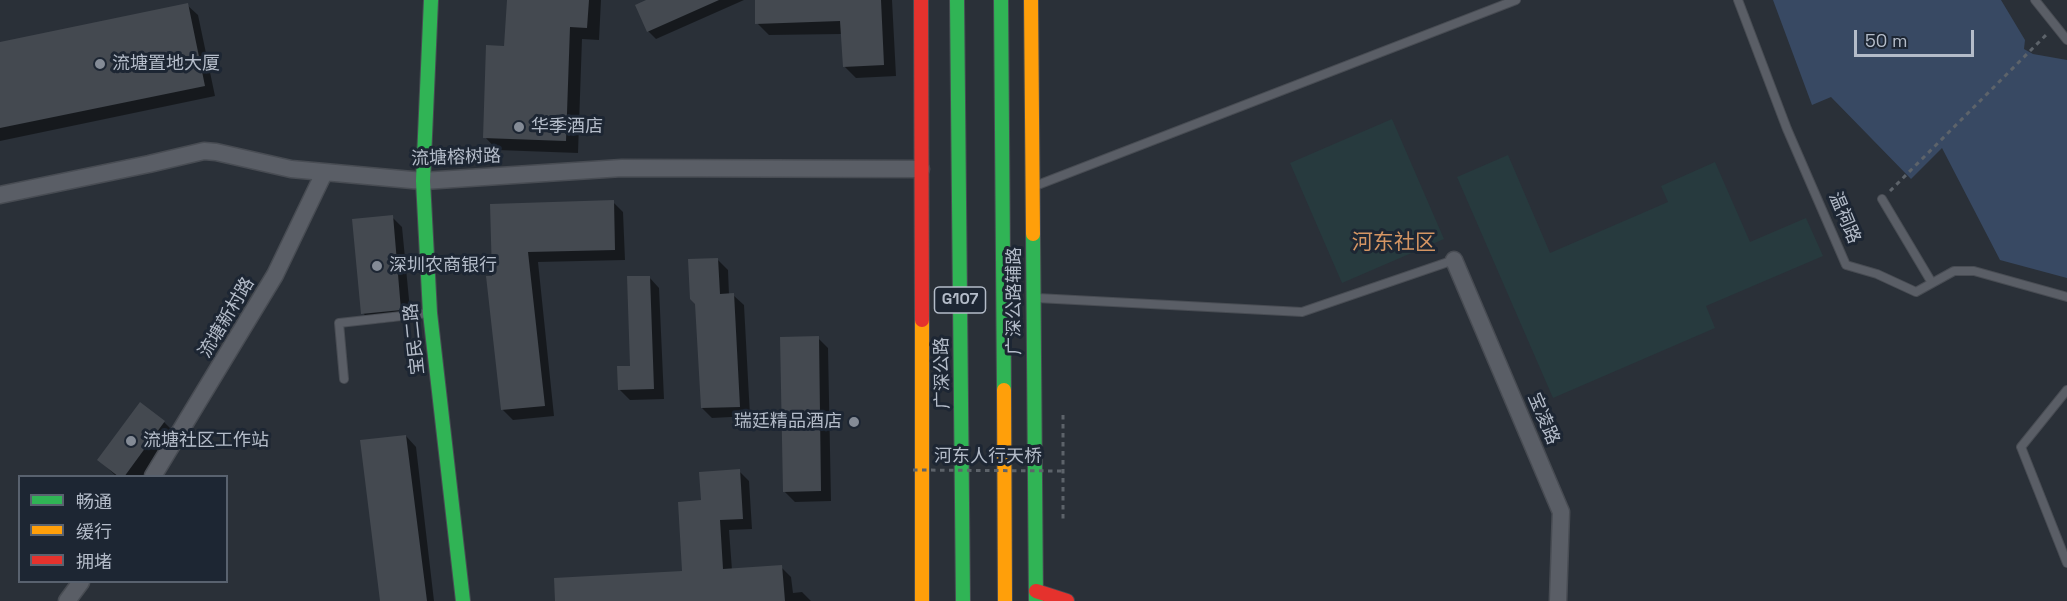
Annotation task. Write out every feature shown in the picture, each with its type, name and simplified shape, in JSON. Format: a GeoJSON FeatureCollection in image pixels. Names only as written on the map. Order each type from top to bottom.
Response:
{"type":"FeatureCollection","features":[{"type":"Feature","properties":{"kind":"main road","name":"宝民二路"},"geometry":{"type":"LineString","coordinates":[[431,0],[423,181],[430,313],[463,601]]}},
{"type":"Feature","properties":{"kind":"main road"},"geometry":{"type":"LineString","coordinates":[[921,0],[922,601]]}},
{"type":"Feature","properties":{"kind":"main road","name":"广深公路"},"geometry":{"type":"LineString","coordinates":[[957,0],[963,601]]}},
{"type":"Feature","properties":{"kind":"main road","name":"G107"},"geometry":{"type":"LineString","coordinates":[[1001,0],[1005,601]]}},
{"type":"Feature","properties":{"kind":"main road","name":"广深公路辅路"},"geometry":{"type":"LineString","coordinates":[[1030,0],[1036,596]]}},
{"type":"Feature","properties":{"kind":"main road"},"geometry":{"type":"LineString","coordinates":[[1036,596],[1067,601]]}},
{"type":"Feature","properties":{"kind":"street","name":"流塘榕树路"},"geometry":{"type":"LineString","coordinates":[[0,195],[204,151],[291,169],[423,181],[622,168],[921,170]]}},
{"type":"Feature","properties":{"kind":"street","name":"流塘新村路"},"geometry":{"type":"LineString","coordinates":[[154,475],[276,276],[324,173]]}},
{"type":"Feature","properties":{"kind":"street","name":"宝凌路"},"geometry":{"type":"LineString","coordinates":[[1454,260],[1561,512],[1558,601]]}},
{"type":"Feature","properties":{"kind":"street"},"geometry":{"type":"LineString","coordinates":[[67,601],[80,583]]}},
{"type":"Feature","properties":{"kind":"lane"},"geometry":{"type":"LineString","coordinates":[[1032,187],[1516,0]]}},
{"type":"Feature","properties":{"kind":"lane","name":"温祠路"},"geometry":{"type":"LineString","coordinates":[[1738,0],[1787,129],[1846,266],[1878,274],[1916,292],[1954,271],[1974,271],[2067,297]]}},
{"type":"Feature","properties":{"kind":"lane"},"geometry":{"type":"LineString","coordinates":[[2036,0],[2067,40]]}},
{"type":"Feature","properties":{"kind":"lane"},"geometry":{"type":"LineString","coordinates":[[1882,199],[1932,283]]}},
{"type":"Feature","properties":{"kind":"lane"},"geometry":{"type":"LineString","coordinates":[[1034,298],[1302,312],[1454,260]]}},
{"type":"Feature","properties":{"kind":"lane"},"geometry":{"type":"LineString","coordinates":[[344,379],[339,323],[430,313]]}},
{"type":"Feature","properties":{"kind":"lane"},"geometry":{"type":"LineString","coordinates":[[2067,390],[2021,447],[2067,563]]}},
{"type":"Feature","properties":{"kind":"path"},"geometry":{"type":"LineString","coordinates":[[1882,199],[2055,26]]}},
{"type":"Feature","properties":{"kind":"path"},"geometry":{"type":"LineString","coordinates":[[1063,415],[1063,523]]}},
{"type":"Feature","properties":{"kind":"path","name":"河东人行天桥"},"geometry":{"type":"LineString","coordinates":[[913,470],[1064,471]]}},
{"type":"Feature","properties":{"kind":"green space"},"geometry":{"type":"Polygon","coordinates":[[[1392,119],[1444,239],[1342,283],[1290,163],[1392,119]]]}},
{"type":"Feature","properties":{"kind":"green space"},"geometry":{"type":"Polygon","coordinates":[[[1508,155],[1550,253],[1668,202],[1661,186],[1715,162],[1750,242],[1806,218],[1823,256],[1706,306],[1715,328],[1553,398],[1457,177],[1508,155]]]}},
{"type":"Feature","properties":{"kind":"water"},"geometry":{"type":"Polygon","coordinates":[[[1773,0],[2001,0],[2025,40],[2024,49],[2033,54],[2067,60],[2067,278],[2000,260],[1942,148],[1911,179],[1831,97],[1812,105],[1773,0]]]}},
{"type":"Feature","properties":{"kind":"building"},"geometry":{"type":"Polygon","coordinates":[[[507,0],[589,0],[587,28],[570,27],[566,141],[483,138],[486,45],[504,46],[507,0]]]}},
{"type":"Feature","properties":{"kind":"building"},"geometry":{"type":"Polygon","coordinates":[[[646,0],[719,0],[647,32],[635,5],[646,0]]]}},
{"type":"Feature","properties":{"kind":"building"},"geometry":{"type":"Polygon","coordinates":[[[755,0],[881,0],[884,65],[843,67],[840,21],[755,24],[755,0]]]}},
{"type":"Feature","properties":{"kind":"building","name":"流塘置地大厦"},"geometry":{"type":"Polygon","coordinates":[[[188,3],[205,86],[0,128],[0,42],[188,3]]]}},
{"type":"Feature","properties":{"kind":"building"},"geometry":{"type":"Polygon","coordinates":[[[614,200],[615,250],[528,252],[545,406],[501,410],[486,276],[492,276],[490,204],[614,200]]]}},
{"type":"Feature","properties":{"kind":"building","name":"深圳农商银行"},"geometry":{"type":"Polygon","coordinates":[[[393,215],[401,310],[361,314],[352,219],[393,215]]]}},
{"type":"Feature","properties":{"kind":"building"},"geometry":{"type":"Polygon","coordinates":[[[718,258],[720,294],[734,293],[740,407],[701,408],[695,304],[690,299],[688,259],[718,258]]]}},
{"type":"Feature","properties":{"kind":"building"},"geometry":{"type":"Polygon","coordinates":[[[627,276],[650,276],[654,389],[618,390],[617,366],[630,366],[627,276]]]}},
{"type":"Feature","properties":{"kind":"building"},"geometry":{"type":"Polygon","coordinates":[[[819,336],[821,491],[783,492],[780,337],[819,336]]]}},
{"type":"Feature","properties":{"kind":"building","name":"流塘社区工作站"},"geometry":{"type":"Polygon","coordinates":[[[140,402],[165,421],[125,475],[116,475],[97,460],[140,402]]]}},
{"type":"Feature","properties":{"kind":"building"},"geometry":{"type":"Polygon","coordinates":[[[406,435],[427,601],[380,601],[360,440],[406,435]]]}},
{"type":"Feature","properties":{"kind":"building"},"geometry":{"type":"Polygon","coordinates":[[[740,469],[743,519],[720,520],[723,569],[782,565],[785,601],[555,601],[554,578],[682,571],[678,502],[701,500],[699,472],[740,469]]]}},
{"type":"Feature","properties":{"kind":"traffic: fast"},"geometry":{"type":"LineString","coordinates":[[431,0],[423,181],[430,313],[463,601]]}},
{"type":"Feature","properties":{"kind":"traffic: fast"},"geometry":{"type":"LineString","coordinates":[[957,0],[963,601]]}},
{"type":"Feature","properties":{"kind":"traffic: fast"},"geometry":{"type":"LineString","coordinates":[[1001,0],[1004,390]]}},
{"type":"Feature","properties":{"kind":"traffic: fast"},"geometry":{"type":"LineString","coordinates":[[1033,234],[1036,601]]}},
{"type":"Feature","properties":{"kind":"traffic: slow"},"geometry":{"type":"LineString","coordinates":[[1031,0],[1033,234]]}},
{"type":"Feature","properties":{"kind":"traffic: slow"},"geometry":{"type":"LineString","coordinates":[[922,320],[922,601]]}},
{"type":"Feature","properties":{"kind":"traffic: slow"},"geometry":{"type":"LineString","coordinates":[[1004,390],[1005,601]]}},
{"type":"Feature","properties":{"kind":"traffic: jam"},"geometry":{"type":"LineString","coordinates":[[921,0],[922,320]]}},
{"type":"Feature","properties":{"kind":"traffic: jam"},"geometry":{"type":"LineString","coordinates":[[1036,591],[1067,601]]}},
{"type":"Feature","properties":{"kind":"place","name":"流塘置地大厦"},"geometry":{"type":"Point","coordinates":[100,64]}},
{"type":"Feature","properties":{"kind":"place","name":"华季酒店"},"geometry":{"type":"Point","coordinates":[519,127]}},
{"type":"Feature","properties":{"kind":"place","name":"深圳农商银行"},"geometry":{"type":"Point","coordinates":[377,266]}},
{"type":"Feature","properties":{"kind":"place","name":"瑞廷精品酒店"},"geometry":{"type":"Point","coordinates":[854,422]}},
{"type":"Feature","properties":{"kind":"place","name":"流塘社区工作站"},"geometry":{"type":"Point","coordinates":[131,441]}},
{"type":"Feature","properties":{"kind":"district","name":"河东社区"},"geometry":{"type":"Point","coordinates":[1394,243]}}]}
